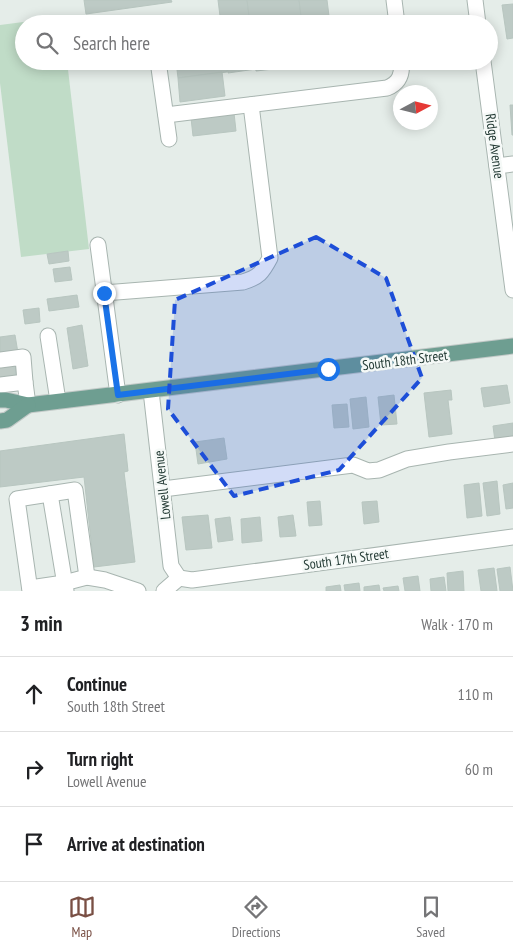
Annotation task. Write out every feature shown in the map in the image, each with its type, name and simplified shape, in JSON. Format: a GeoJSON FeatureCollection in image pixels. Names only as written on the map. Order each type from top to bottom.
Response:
{"type":"FeatureCollection","features":[{"type":"Feature","properties":{"kind":"main road","name":"South 18th Street"},"geometry":{"type":"LineString","coordinates":[[0,400],[28,405],[58,402],[513,346]]}},
{"type":"Feature","properties":{"kind":"main road"},"geometry":{"type":"LineString","coordinates":[[0,421],[8,420],[28,405]]}},
{"type":"Feature","properties":{"kind":"street"},"geometry":{"type":"LineString","coordinates":[[394,0],[395,15]]}},
{"type":"Feature","properties":{"kind":"street"},"geometry":{"type":"LineString","coordinates":[[475,0],[477,15]]}},
{"type":"Feature","properties":{"kind":"street"},"geometry":{"type":"LineString","coordinates":[[159,70],[169,139]]}},
{"type":"Feature","properties":{"kind":"street"},"geometry":{"type":"LineString","coordinates":[[166,115],[387,88],[399,78],[401,70]]}},
{"type":"Feature","properties":{"kind":"street","name":"Ridge Avenue"},"geometry":{"type":"LineString","coordinates":[[484,70],[513,290]]}},
{"type":"Feature","properties":{"kind":"street"},"geometry":{"type":"LineString","coordinates":[[104,293],[243,282],[256,278],[264,270],[270,258],[252,105]]}},
{"type":"Feature","properties":{"kind":"street"},"geometry":{"type":"LineString","coordinates":[[497,166],[513,164]]}},
{"type":"Feature","properties":{"kind":"street"},"geometry":{"type":"LineString","coordinates":[[98,245],[118,395]]}},
{"type":"Feature","properties":{"kind":"street"},"geometry":{"type":"LineString","coordinates":[[48,336],[58,402]]}},
{"type":"Feature","properties":{"kind":"street"},"geometry":{"type":"LineString","coordinates":[[25,382],[4,372],[23,357],[28,405]]}},
{"type":"Feature","properties":{"kind":"street","name":"Lowell Avenue"},"geometry":{"type":"LineString","coordinates":[[151,391],[171,566],[179,578]]}},
{"type":"Feature","properties":{"kind":"street"},"geometry":{"type":"LineString","coordinates":[[163,489],[353,465],[368,471],[379,470],[407,460],[449,452],[513,444]]}},
{"type":"Feature","properties":{"kind":"street"},"geometry":{"type":"LineString","coordinates":[[87,577],[75,490],[17,499],[30,589],[65,587],[87,577],[105,580],[138,591]]}},
{"type":"Feature","properties":{"kind":"street"},"geometry":{"type":"LineString","coordinates":[[50,494],[65,587]]}},
{"type":"Feature","properties":{"kind":"street","name":"South 17th Street"},"geometry":{"type":"LineString","coordinates":[[179,578],[192,580],[513,537]]}},
{"type":"Feature","properties":{"kind":"street"},"geometry":{"type":"LineString","coordinates":[[164,591],[179,578]]}},
{"type":"Feature","properties":{"kind":"highlighted area"},"geometry":{"type":"Polygon","coordinates":[[[316,237],[386,278],[422,378],[339,470],[234,496],[168,409],[175,300],[316,237]]]}},
{"type":"Feature","properties":{"kind":"green space"},"geometry":{"type":"Polygon","coordinates":[[[15,23],[15,70],[68,70],[89,249],[21,257],[0,83],[0,25],[15,23]]]}},
{"type":"Feature","properties":{"kind":"building"},"geometry":{"type":"Polygon","coordinates":[[[84,0],[171,0],[172,2],[86,14],[84,0]]]}},
{"type":"Feature","properties":{"kind":"building"},"geometry":{"type":"Polygon","coordinates":[[[218,0],[247,0],[249,15],[220,15],[218,0]]]}},
{"type":"Feature","properties":{"kind":"building"},"geometry":{"type":"Polygon","coordinates":[[[247,0],[299,0],[301,15],[249,15],[247,0]]]}},
{"type":"Feature","properties":{"kind":"building"},"geometry":{"type":"Polygon","coordinates":[[[299,0],[327,0],[329,15],[301,15],[299,0]]]}},
{"type":"Feature","properties":{"kind":"building"},"geometry":{"type":"Polygon","coordinates":[[[513,4],[513,38],[507,39],[502,5],[513,4]]]}},
{"type":"Feature","properties":{"kind":"building"},"geometry":{"type":"Polygon","coordinates":[[[177,70],[227,70],[227,72],[178,78],[177,70]]]}},
{"type":"Feature","properties":{"kind":"building"},"geometry":{"type":"Polygon","coordinates":[[[228,70],[249,70],[228,73],[228,70]]]}},
{"type":"Feature","properties":{"kind":"building"},"geometry":{"type":"Polygon","coordinates":[[[222,72],[225,96],[180,102],[178,78],[222,72]]]}},
{"type":"Feature","properties":{"kind":"building"},"geometry":{"type":"Polygon","coordinates":[[[510,105],[513,105],[513,135],[512,135],[510,105]]]}},
{"type":"Feature","properties":{"kind":"building"},"geometry":{"type":"Polygon","coordinates":[[[234,113],[236,131],[193,136],[191,118],[234,113]]]}},
{"type":"Feature","properties":{"kind":"building"},"geometry":{"type":"Polygon","coordinates":[[[68,251],[69,261],[49,264],[47,254],[68,251]]]}},
{"type":"Feature","properties":{"kind":"building"},"geometry":{"type":"Polygon","coordinates":[[[70,267],[72,280],[55,282],[53,269],[70,267]]]}},
{"type":"Feature","properties":{"kind":"building"},"geometry":{"type":"Polygon","coordinates":[[[77,295],[79,307],[49,311],[47,299],[77,295]]]}},
{"type":"Feature","properties":{"kind":"building"},"geometry":{"type":"Polygon","coordinates":[[[39,308],[40,322],[25,324],[23,310],[39,308]]]}},
{"type":"Feature","properties":{"kind":"building"},"geometry":{"type":"Polygon","coordinates":[[[82,325],[88,366],[73,369],[67,328],[82,325]]]}},
{"type":"Feature","properties":{"kind":"building"},"geometry":{"type":"Polygon","coordinates":[[[15,335],[18,353],[0,356],[0,337],[15,335]]]}},
{"type":"Feature","properties":{"kind":"building"},"geometry":{"type":"Polygon","coordinates":[[[16,364],[17,377],[0,379],[0,366],[16,364]]]}},
{"type":"Feature","properties":{"kind":"building"},"geometry":{"type":"Polygon","coordinates":[[[507,385],[510,403],[484,407],[481,388],[507,385]]]}},
{"type":"Feature","properties":{"kind":"building"},"geometry":{"type":"Polygon","coordinates":[[[451,390],[452,400],[448,400],[452,434],[429,437],[424,393],[451,390]]]}},
{"type":"Feature","properties":{"kind":"building"},"geometry":{"type":"Polygon","coordinates":[[[394,395],[397,424],[381,425],[378,397],[394,395]]]}},
{"type":"Feature","properties":{"kind":"building"},"geometry":{"type":"Polygon","coordinates":[[[366,397],[369,427],[353,429],[350,399],[366,397]]]}},
{"type":"Feature","properties":{"kind":"building"},"geometry":{"type":"Polygon","coordinates":[[[347,404],[349,427],[334,428],[332,405],[347,404]]]}},
{"type":"Feature","properties":{"kind":"building"},"geometry":{"type":"Polygon","coordinates":[[[513,423],[513,438],[495,441],[493,426],[513,423]]]}},
{"type":"Feature","properties":{"kind":"building"},"geometry":{"type":"Polygon","coordinates":[[[124,434],[128,471],[124,472],[135,562],[94,567],[84,477],[0,487],[0,451],[124,434]]]}},
{"type":"Feature","properties":{"kind":"building"},"geometry":{"type":"Polygon","coordinates":[[[224,438],[227,459],[198,464],[195,442],[224,438]]]}},
{"type":"Feature","properties":{"kind":"building"},"geometry":{"type":"Polygon","coordinates":[[[497,481],[500,514],[487,516],[483,483],[497,481]]]}},
{"type":"Feature","properties":{"kind":"building"},"geometry":{"type":"Polygon","coordinates":[[[479,483],[482,516],[467,518],[464,485],[479,483]]]}},
{"type":"Feature","properties":{"kind":"building"},"geometry":{"type":"Polygon","coordinates":[[[513,483],[513,508],[506,509],[503,485],[513,483]]]}},
{"type":"Feature","properties":{"kind":"building"},"geometry":{"type":"Polygon","coordinates":[[[320,501],[322,525],[309,526],[307,502],[320,501]]]}},
{"type":"Feature","properties":{"kind":"building"},"geometry":{"type":"Polygon","coordinates":[[[377,501],[379,522],[364,524],[362,502],[377,501]]]}},
{"type":"Feature","properties":{"kind":"building"},"geometry":{"type":"Polygon","coordinates":[[[208,515],[212,548],[186,550],[182,517],[208,515]]]}},
{"type":"Feature","properties":{"kind":"building"},"geometry":{"type":"Polygon","coordinates":[[[293,515],[296,536],[280,537],[278,517],[293,515]]]}},
{"type":"Feature","properties":{"kind":"building"},"geometry":{"type":"Polygon","coordinates":[[[230,517],[233,540],[218,542],[215,519],[230,517]]]}},
{"type":"Feature","properties":{"kind":"building"},"geometry":{"type":"Polygon","coordinates":[[[260,517],[262,541],[242,543],[241,519],[260,517]]]}},
{"type":"Feature","properties":{"kind":"building"},"geometry":{"type":"Polygon","coordinates":[[[510,567],[513,591],[500,591],[497,569],[510,567]]]}},
{"type":"Feature","properties":{"kind":"building"},"geometry":{"type":"Polygon","coordinates":[[[494,568],[497,591],[481,591],[478,570],[494,568]]]}},
{"type":"Feature","properties":{"kind":"building"},"geometry":{"type":"Polygon","coordinates":[[[463,571],[464,591],[448,591],[447,573],[463,571]]]}},
{"type":"Feature","properties":{"kind":"building"},"geometry":{"type":"Polygon","coordinates":[[[418,576],[420,591],[405,591],[403,578],[418,576]]]}},
{"type":"Feature","properties":{"kind":"building"},"geometry":{"type":"Polygon","coordinates":[[[444,577],[446,591],[431,591],[430,579],[444,577]]]}},
{"type":"Feature","properties":{"kind":"building"},"geometry":{"type":"Polygon","coordinates":[[[359,583],[360,591],[345,591],[344,585],[359,583]]]}},
{"type":"Feature","properties":{"kind":"building"},"geometry":{"type":"Polygon","coordinates":[[[340,585],[341,591],[326,591],[326,587],[340,585]]]}},
{"type":"Feature","properties":{"kind":"building"},"geometry":{"type":"Polygon","coordinates":[[[379,585],[380,591],[364,591],[364,587],[379,585]]]}},
{"type":"Feature","properties":{"kind":"building"},"geometry":{"type":"Polygon","coordinates":[[[398,586],[399,591],[384,591],[383,588],[398,586]]]}},
{"type":"Feature","properties":{"kind":"tunnel"},"geometry":{"type":"LineString","coordinates":[[5,366],[7,378]]}},
{"type":"Feature","properties":{"kind":"route"},"geometry":{"type":"LineString","coordinates":[[104,293],[118,395],[328,369]]}}]}
